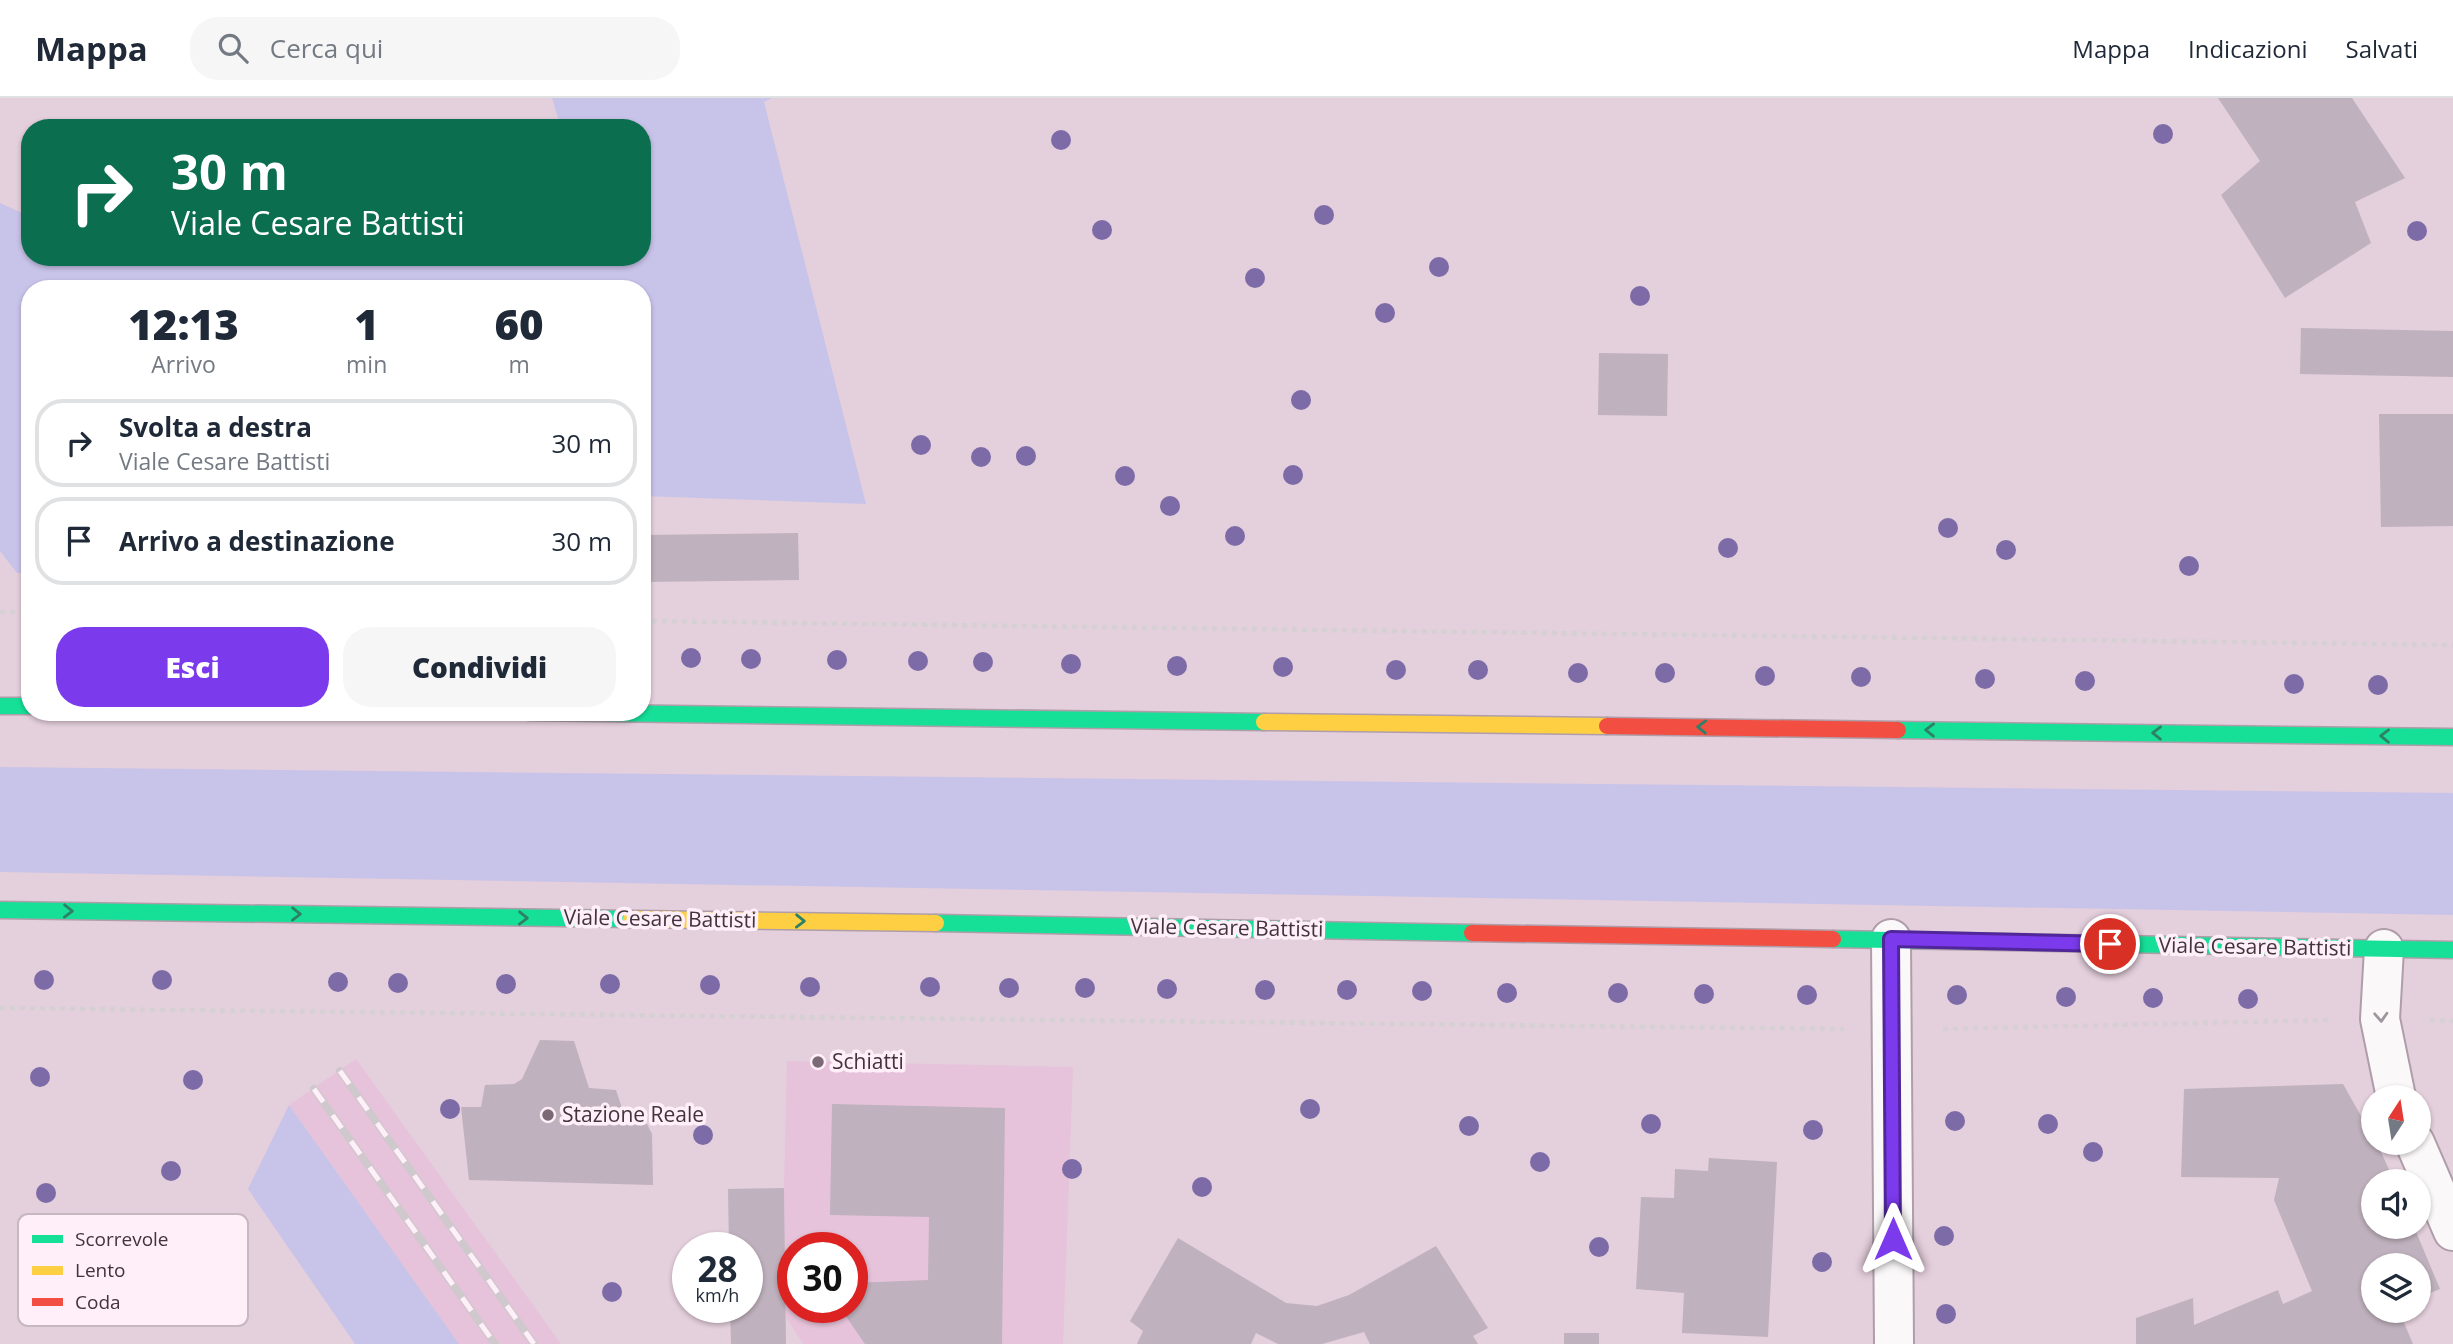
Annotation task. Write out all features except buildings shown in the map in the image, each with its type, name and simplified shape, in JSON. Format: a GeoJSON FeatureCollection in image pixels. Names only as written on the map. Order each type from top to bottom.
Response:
{"type":"FeatureCollection","features":[{"type":"Feature","properties":{"kind":"main road"},"geometry":{"type":"LineString","coordinates":[[0,706],[21,706]]}},
{"type":"Feature","properties":{"kind":"main road"},"geometry":{"type":"LineString","coordinates":[[651,714],[2453,737]]}},
{"type":"Feature","properties":{"kind":"main road","name":"Viale Cesare Battisti"},"geometry":{"type":"LineString","coordinates":[[0,910],[2453,950]]}},
{"type":"Feature","properties":{"kind":"street"},"geometry":{"type":"LineString","coordinates":[[1891,939],[1894,1344]]}},
{"type":"Feature","properties":{"kind":"street"},"geometry":{"type":"LineString","coordinates":[[2384,949],[2380,1019],[2394,1085]]}},
{"type":"Feature","properties":{"kind":"street"},"geometry":{"type":"LineString","coordinates":[[2420,1155],[2453,1231]]}},
{"type":"Feature","properties":{"kind":"path"},"geometry":{"type":"LineString","coordinates":[[0,612],[21,612]]}},
{"type":"Feature","properties":{"kind":"path"},"geometry":{"type":"LineString","coordinates":[[651,621],[2453,645]]}},
{"type":"Feature","properties":{"kind":"path"},"geometry":{"type":"LineString","coordinates":[[0,1008],[1892,1030],[2380,1019],[2453,1021]]}},
{"type":"Feature","properties":{"kind":"shaded area"},"geometry":{"type":"Polygon","coordinates":[[[552,98],[772,98],[764,102],[866,504],[651,496],[651,280],[21,280],[21,573],[17,573],[0,551],[0,203],[21,213],[21,266],[651,266],[651,119],[558,119],[552,98]]]}},
{"type":"Feature","properties":{"kind":"shaded area"},"geometry":{"type":"Polygon","coordinates":[[[0,767],[2453,793],[2453,915],[0,872],[0,767]]]}},
{"type":"Feature","properties":{"kind":"shaded area"},"geometry":{"type":"Polygon","coordinates":[[[356,1059],[561,1344],[459,1344],[289,1105],[356,1059]]]}},
{"type":"Feature","properties":{"kind":"shaded area"},"geometry":{"type":"Polygon","coordinates":[[[787,1061],[1073,1067],[1063,1344],[803,1344],[790,1323],[868,1323],[868,1232],[785,1232],[787,1061]]]}},
{"type":"Feature","properties":{"kind":"shaded area"},"geometry":{"type":"Polygon","coordinates":[[[289,1105],[459,1344],[355,1344],[248,1189],[289,1105]]]}},
{"type":"Feature","properties":{"kind":"railway"},"geometry":{"type":"LineString","coordinates":[[340,1071],[534,1344]]}},
{"type":"Feature","properties":{"kind":"railway"},"geometry":{"type":"LineString","coordinates":[[314,1089],[495,1344]]}},
{"type":"Feature","properties":{"kind":"traffic: fast"},"geometry":{"type":"LineString","coordinates":[[0,706],[21,706]]}},
{"type":"Feature","properties":{"kind":"traffic: fast"},"geometry":{"type":"LineString","coordinates":[[651,714],[1264,722]]}},
{"type":"Feature","properties":{"kind":"traffic: fast"},"geometry":{"type":"LineString","coordinates":[[1898,730],[2453,737]]}},
{"type":"Feature","properties":{"kind":"traffic: fast"},"geometry":{"type":"LineString","coordinates":[[0,910],[631,919]]}},
{"type":"Feature","properties":{"kind":"traffic: fast"},"geometry":{"type":"LineString","coordinates":[[936,923],[1472,933]]}},
{"type":"Feature","properties":{"kind":"traffic: fast"},"geometry":{"type":"LineString","coordinates":[[1833,939],[2453,950]]}},
{"type":"Feature","properties":{"kind":"traffic: slow"},"geometry":{"type":"LineString","coordinates":[[1264,722],[1607,726]]}},
{"type":"Feature","properties":{"kind":"traffic: slow"},"geometry":{"type":"LineString","coordinates":[[631,919],[936,923]]}},
{"type":"Feature","properties":{"kind":"traffic: jam"},"geometry":{"type":"LineString","coordinates":[[1607,726],[1898,730]]}},
{"type":"Feature","properties":{"kind":"traffic: jam"},"geometry":{"type":"LineString","coordinates":[[1472,933],[1833,939]]}},
{"type":"Feature","properties":{"kind":"place","name":"Schiatti"},"geometry":{"type":"Point","coordinates":[818,1062]}},
{"type":"Feature","properties":{"kind":"place","name":"Stazione Reale"},"geometry":{"type":"Point","coordinates":[548,1115]}},
{"type":"Feature","properties":{"kind":"route"},"geometry":{"type":"LineString","coordinates":[[1893,1239],[1891,939],[2110,944]]}}]}
